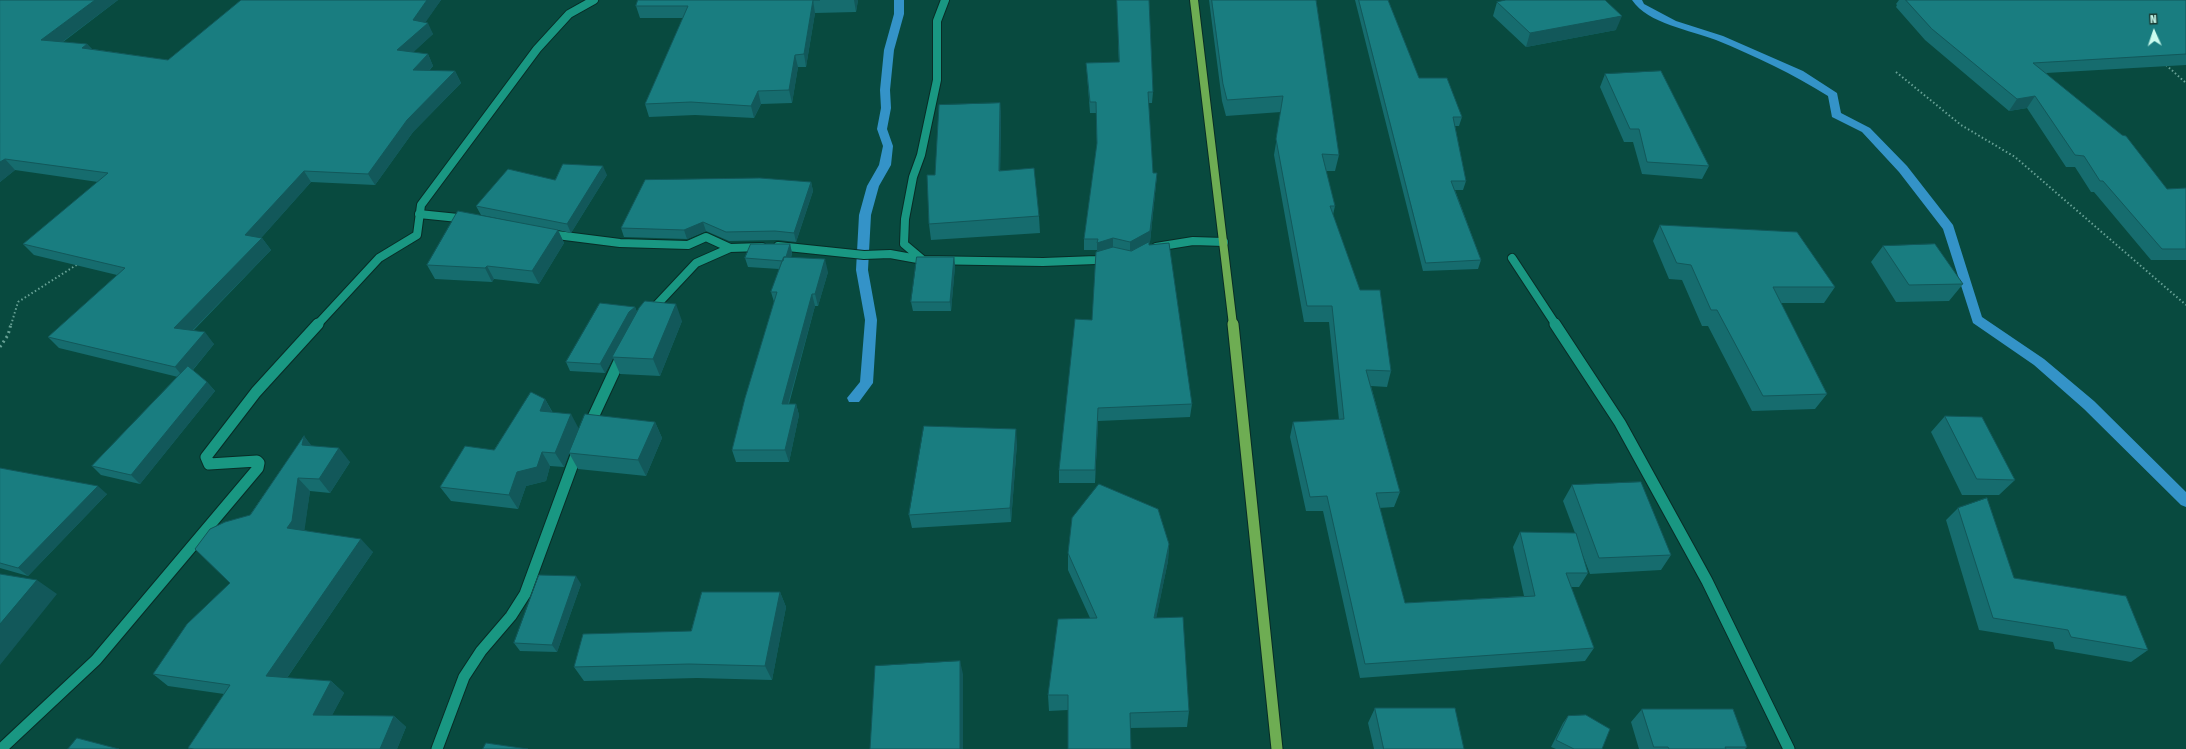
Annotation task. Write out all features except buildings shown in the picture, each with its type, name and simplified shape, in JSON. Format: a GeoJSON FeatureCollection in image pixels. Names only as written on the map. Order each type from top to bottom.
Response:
{"type":"FeatureCollection","features":[{"type":"Feature","properties":{"kind":"main road"},"geometry":{"type":"LineString","coordinates":[[1194,0],[1224,242],[1277,749]]}},
{"type":"Feature","properties":{"kind":"street"},"geometry":{"type":"LineString","coordinates":[[1,749],[96,660],[258,468],[259,463],[257,461],[209,464],[206,457],[256,392],[354,284],[379,258],[416,234],[421,205],[537,49],[569,14],[594,0]]}},
{"type":"Feature","properties":{"kind":"street"},"geometry":{"type":"LineString","coordinates":[[923,260],[904,244],[905,219],[937,80],[937,21],[945,0]]}},
{"type":"Feature","properties":{"kind":"street"},"geometry":{"type":"LineString","coordinates":[[419,214],[476,220]]}},
{"type":"Feature","properties":{"kind":"street"},"geometry":{"type":"LineString","coordinates":[[543,233],[573,239],[620,244],[688,245],[706,237],[730,248]]}},
{"type":"Feature","properties":{"kind":"street"},"geometry":{"type":"LineString","coordinates":[[1148,250],[1153,247],[1193,240],[1224,242]]}},
{"type":"Feature","properties":{"kind":"street"},"geometry":{"type":"LineString","coordinates":[[640,322],[687,270],[696,263],[730,248],[778,246],[864,255],[890,254],[923,260],[1043,262],[1096,260],[1112,255],[1118,257]]}},
{"type":"Feature","properties":{"kind":"street"},"geometry":{"type":"LineString","coordinates":[[1512,258],[1620,423],[1707,581],[1789,749]]}},
{"type":"Feature","properties":{"kind":"street"},"geometry":{"type":"LineString","coordinates":[[437,749],[464,677],[481,650],[512,616],[525,594],[578,447],[628,342]]}},
{"type":"Feature","properties":{"kind":"path"},"geometry":{"type":"LineString","coordinates":[[2164,63],[2186,83]]}},
{"type":"Feature","properties":{"kind":"path"},"geometry":{"type":"LineString","coordinates":[[1896,72],[1961,125],[2014,157],[2186,305]]}},
{"type":"Feature","properties":{"kind":"path"},"geometry":{"type":"LineString","coordinates":[[0,347],[8,335],[18,302],[81,262]]}},
{"type":"Feature","properties":{"kind":"waterway"},"geometry":{"type":"LineString","coordinates":[[854,398],[866,383],[871,320],[862,270],[865,215],[873,186],[885,165],[888,146],[882,129],[886,108],[885,90],[889,50],[899,14],[899,0]]}},
{"type":"Feature","properties":{"kind":"waterway"},"geometry":{"type":"LineString","coordinates":[[1637,0],[1641,6],[1673,23],[1719,38],[1799,73],[1833,95],[1836,115],[1866,130],[1903,169],[1949,228],[1977,320],[2039,362],[2089,405],[2186,501]]}}]}
